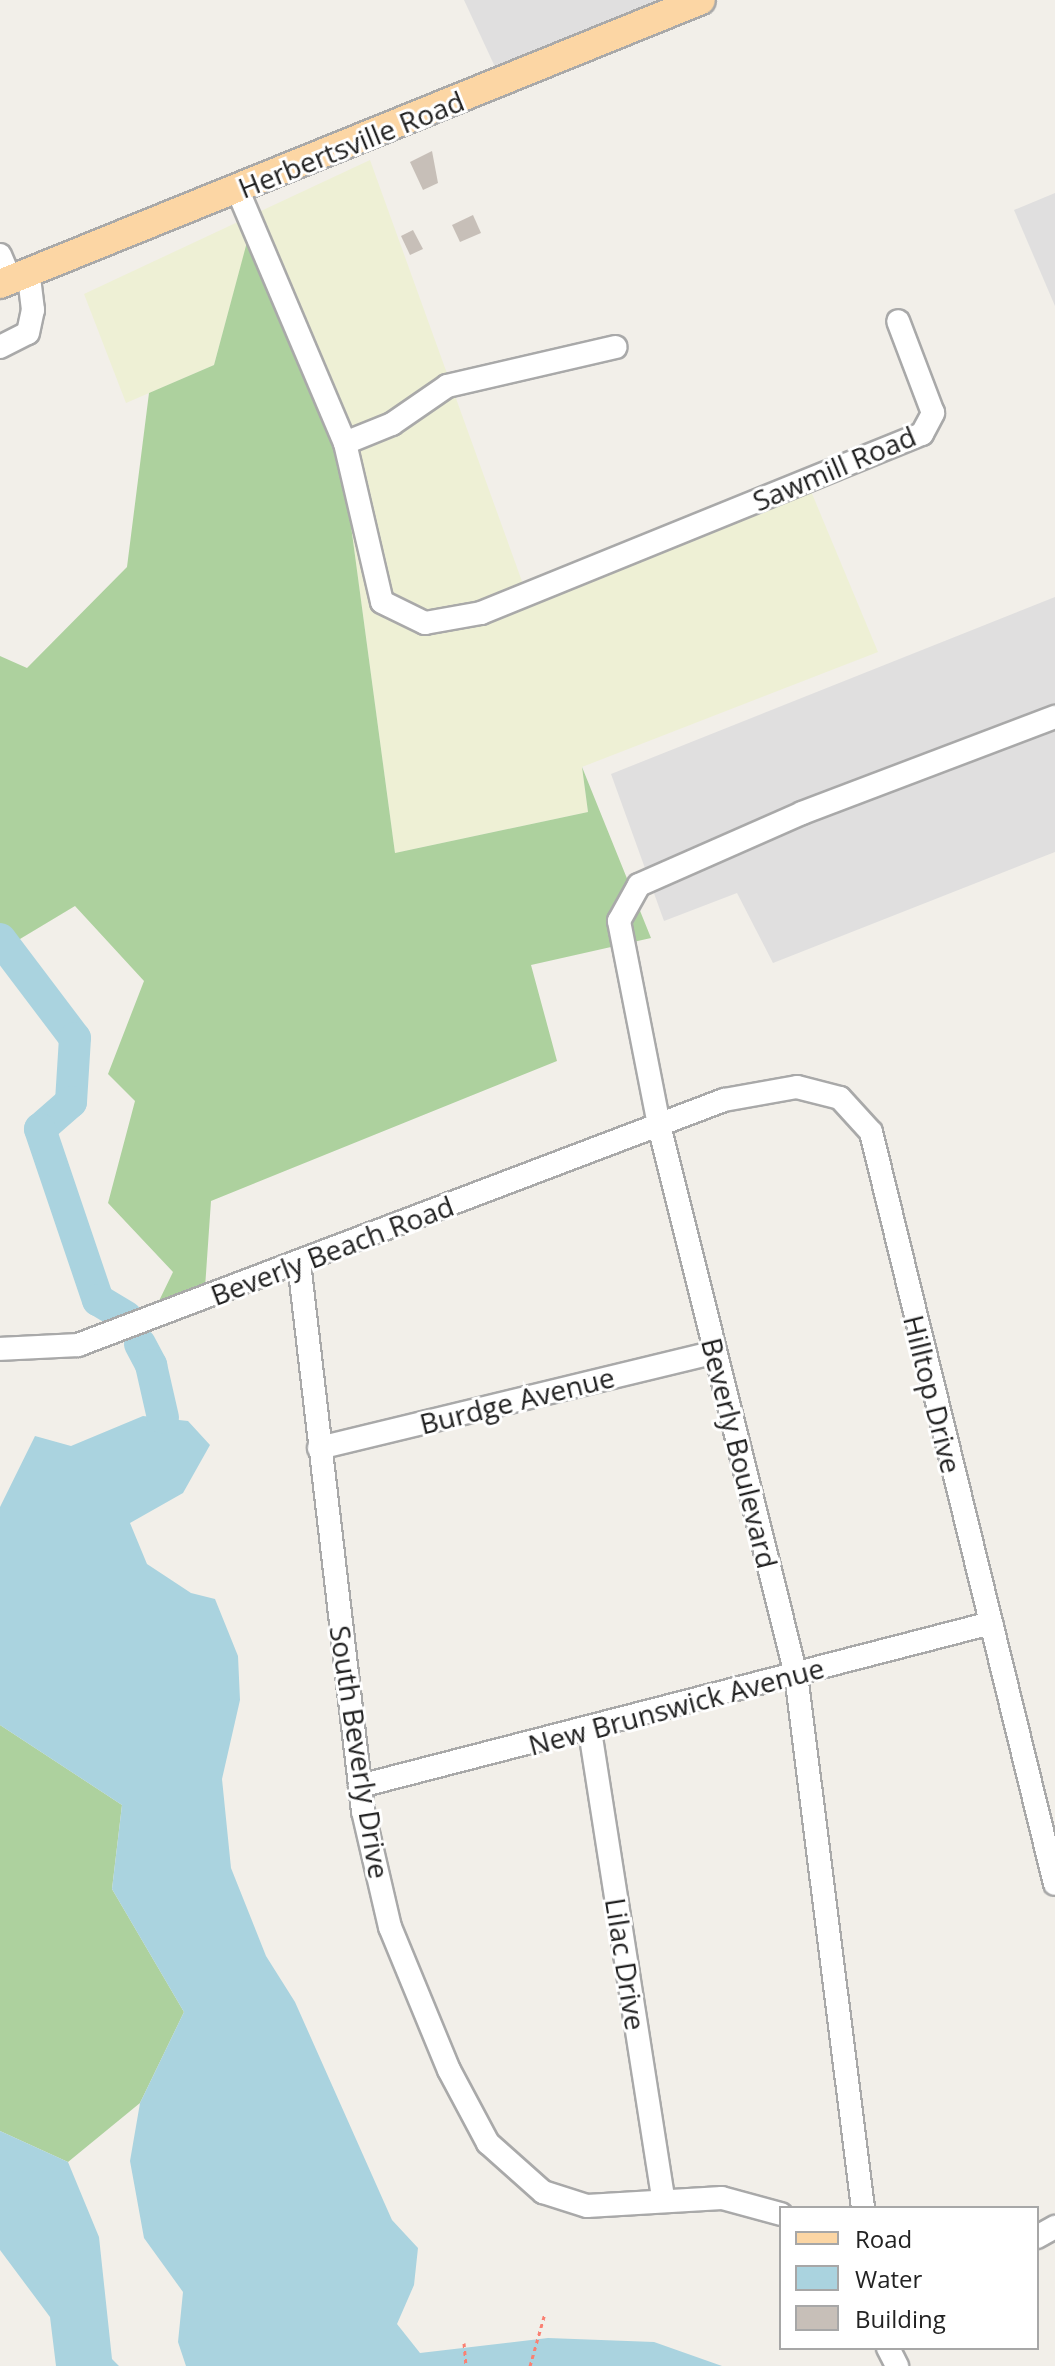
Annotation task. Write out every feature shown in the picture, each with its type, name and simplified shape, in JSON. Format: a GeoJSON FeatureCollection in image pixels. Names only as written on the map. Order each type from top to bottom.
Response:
{"type":"FeatureCollection","features":[{"type":"Feature","properties":{"kind":"main road","name":"Herbertsville Road"},"geometry":{"type":"LineString","coordinates":[[10,273],[238,191],[701,0]]}},
{"type":"Feature","properties":{"kind":"street"},"geometry":{"type":"LineString","coordinates":[[238,191],[345,443],[392,424],[447,386],[616,347]]}},
{"type":"Feature","properties":{"kind":"street"},"geometry":{"type":"LineString","coordinates":[[0,347],[28,333],[33,310],[10,273]]}},
{"type":"Feature","properties":{"kind":"street","name":"Sawmill Road"},"geometry":{"type":"LineString","coordinates":[[345,443],[382,602],[425,623],[481,613],[922,434],[933,413],[898,321]]}},
{"type":"Feature","properties":{"kind":"street","name":"Beverly Boulevard"},"geometry":{"type":"LineString","coordinates":[[863,2206],[796,1675],[659,1125],[619,921],[625,904],[639,885],[802,813],[1055,717]]}},
{"type":"Feature","properties":{"kind":"street","name":"Hilltop Drive"},"geometry":{"type":"LineString","coordinates":[[659,1125],[724,1100],[797,1087],[840,1098],[859,1111],[871,1132],[1055,1884]]}},
{"type":"Feature","properties":{"kind":"street","name":"Beverly Beach Road"},"geometry":{"type":"LineString","coordinates":[[0,1349],[78,1345],[659,1125]]}},
{"type":"Feature","properties":{"kind":"street","name":"South Beverly Drive"},"geometry":{"type":"LineString","coordinates":[[299,1263],[360,1786],[390,1927],[412,1992],[488,2143],[543,2192],[587,2206],[663,2198],[722,2198],[779,2213]]}},
{"type":"Feature","properties":{"kind":"street","name":"Burdge Avenue"},"geometry":{"type":"LineString","coordinates":[[319,1448],[715,1352]]}},
{"type":"Feature","properties":{"kind":"street","name":"New Brunswick Avenue"},"geometry":{"type":"LineString","coordinates":[[360,1786],[590,1731],[991,1623]]}},
{"type":"Feature","properties":{"kind":"street","name":"Lilac Drive"},"geometry":{"type":"LineString","coordinates":[[590,1731],[663,2198]]}},
{"type":"Feature","properties":{"kind":"path"},"geometry":{"type":"LineString","coordinates":[[530,2366],[545,2313]]}},
{"type":"Feature","properties":{"kind":"path"},"geometry":{"type":"LineString","coordinates":[[464,2343],[466,2366]]}},
{"type":"Feature","properties":{"kind":"shaded area"},"geometry":{"type":"Polygon","coordinates":[[[464,0],[657,0],[496,69],[464,0]]]}},
{"type":"Feature","properties":{"kind":"shaded area"},"geometry":{"type":"Polygon","coordinates":[[[1055,193],[1055,306],[1014,210],[1055,193]]]}},
{"type":"Feature","properties":{"kind":"shaded area"},"geometry":{"type":"Polygon","coordinates":[[[1055,597],[1055,852],[773,963],[737,893],[664,921],[611,774],[1055,597]]]}},
{"type":"Feature","properties":{"kind":"green space"},"geometry":{"type":"Polygon","coordinates":[[[370,160],[528,598],[808,484],[878,652],[582,767],[588,812],[395,853],[340,444],[247,244],[214,365],[126,403],[84,294],[370,160]]]}},
{"type":"Feature","properties":{"kind":"green space"},"geometry":{"type":"Polygon","coordinates":[[[247,242],[340,444],[395,853],[588,812],[582,767],[651,938],[531,965],[557,1061],[211,1201],[205,1288],[157,1305],[173,1272],[108,1203],[135,1101],[108,1074],[144,981],[75,906],[10,945],[0,930],[0,656],[27,668],[127,567],[149,393],[214,365],[247,242]]]}},
{"type":"Feature","properties":{"kind":"green space"},"geometry":{"type":"Polygon","coordinates":[[[0,1725],[122,1805],[112,1889],[184,2012],[140,2103],[68,2162],[0,2131],[0,1725]]]}},
{"type":"Feature","properties":{"kind":"water"},"geometry":{"type":"Polygon","coordinates":[[[143,1416],[188,1421],[210,1445],[183,1493],[130,1523],[147,1564],[191,1593],[215,1599],[238,1656],[240,1700],[222,1779],[231,1868],[266,1956],[295,2002],[392,2220],[418,2248],[414,2285],[397,2324],[420,2353],[548,2338],[654,2342],[722,2366],[186,2366],[178,2342],[183,2292],[144,2238],[130,2161],[140,2103],[184,2012],[112,1889],[122,1805],[0,1725],[0,1507],[35,1436],[71,1446],[143,1416]]]}},
{"type":"Feature","properties":{"kind":"water"},"geometry":{"type":"Polygon","coordinates":[[[0,2131],[68,2162],[99,2237],[112,2359],[119,2366],[56,2366],[50,2317],[0,2250],[0,2131]]]}},
{"type":"Feature","properties":{"kind":"building"},"geometry":{"type":"Polygon","coordinates":[[[432,151],[438,183],[423,190],[410,162],[432,151]]]}},
{"type":"Feature","properties":{"kind":"building"},"geometry":{"type":"Polygon","coordinates":[[[473,215],[481,233],[460,242],[452,225],[473,215]]]}},
{"type":"Feature","properties":{"kind":"building"},"geometry":{"type":"Polygon","coordinates":[[[413,230],[423,249],[410,255],[401,236],[413,230]]]}},
{"type":"Feature","properties":{"kind":"waterway"},"geometry":{"type":"LineString","coordinates":[[0,939],[75,1038],[71,1102],[40,1129],[98,1300],[126,1317]]}},
{"type":"Feature","properties":{"kind":"waterway"},"geometry":{"type":"LineString","coordinates":[[140,1344],[151,1365],[163,1418]]}}]}
